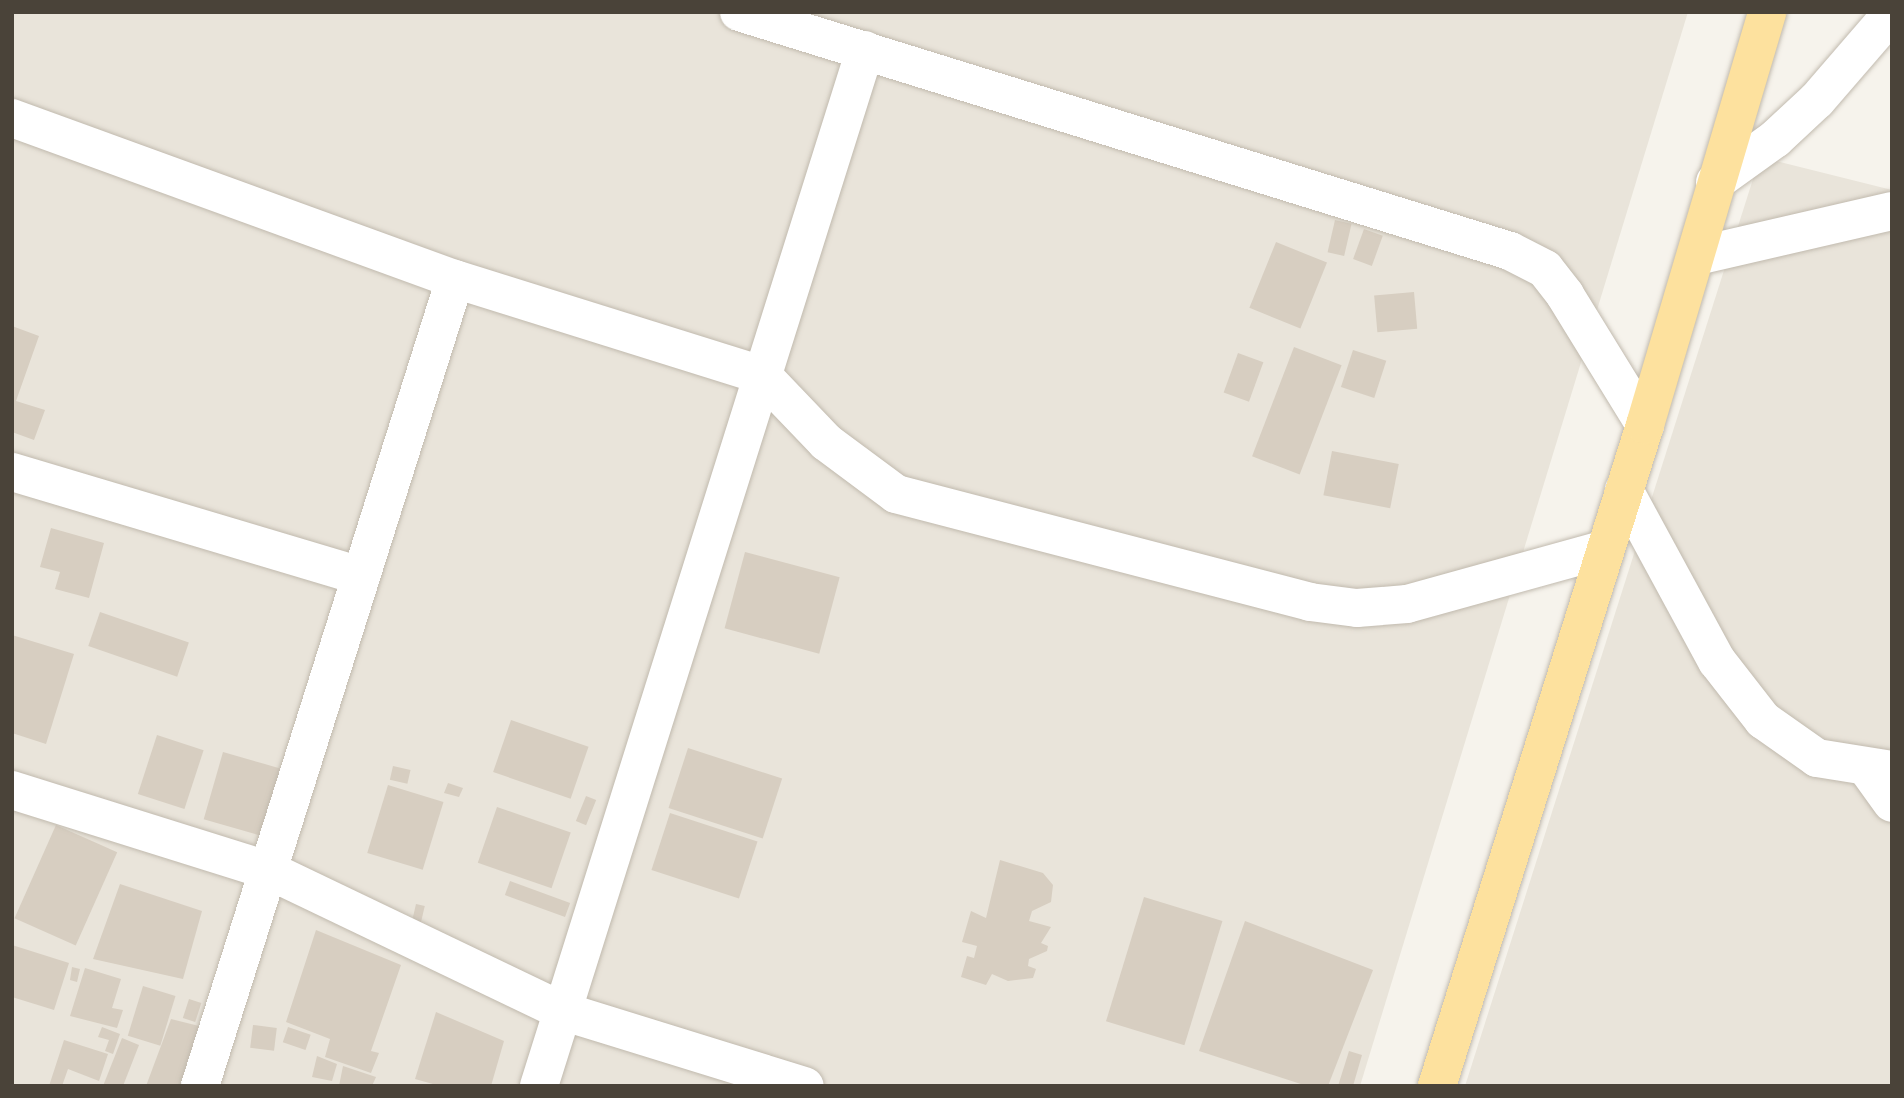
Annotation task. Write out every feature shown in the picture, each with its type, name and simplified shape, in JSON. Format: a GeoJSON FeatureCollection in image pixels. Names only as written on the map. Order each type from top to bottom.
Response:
{"type":"FeatureCollection","features":[{"type":"Feature","properties":{"kind":"main road"},"geometry":{"type":"LineString","coordinates":[[1437,1086],[1645,425],[1767,12]]}},
{"type":"Feature","properties":{"kind":"street"},"geometry":{"type":"LineString","coordinates":[[738,12],[795,21],[865,51],[1510,251],[1545,269],[1565,295],[1645,425]]}},
{"type":"Feature","properties":{"kind":"street"},"geometry":{"type":"LineString","coordinates":[[1715,182],[1775,139],[1817,100],[1892,13]]}},
{"type":"Feature","properties":{"kind":"street"},"geometry":{"type":"LineString","coordinates":[[538,1086],[865,51]]}},
{"type":"Feature","properties":{"kind":"street"},"geometry":{"type":"LineString","coordinates":[[12,118],[455,279],[762,375],[826,442],[896,494],[1310,603],[1357,608],[1407,604],[1605,549]]}},
{"type":"Feature","properties":{"kind":"street"},"geometry":{"type":"LineString","coordinates":[[1696,256],[1892,211]]}},
{"type":"Feature","properties":{"kind":"street"},"geometry":{"type":"LineString","coordinates":[[201,1086],[455,279]]}},
{"type":"Feature","properties":{"kind":"street"},"geometry":{"type":"LineString","coordinates":[[12,472],[361,576]]}},
{"type":"Feature","properties":{"kind":"street"},"geometry":{"type":"LineString","coordinates":[[1624,489],[1717,661],[1763,720],[1817,758],[1879,768],[1892,803]]}},
{"type":"Feature","properties":{"kind":"street"},"geometry":{"type":"LineString","coordinates":[[12,790],[268,870],[562,1011],[805,1086]]}},
{"type":"Feature","properties":{"kind":"shaded area"},"geometry":{"type":"Polygon","coordinates":[[[12,12],[1688,12],[1360,1086],[12,1086],[12,12]]]}},
{"type":"Feature","properties":{"kind":"shaded area"},"geometry":{"type":"Polygon","coordinates":[[[1760,157],[1892,190],[1892,1086],[1465,1086],[1760,157]]]}},
{"type":"Feature","properties":{"kind":"building"},"geometry":{"type":"Polygon","coordinates":[[[1335,220],[1352,224],[1344,256],[1328,252],[1335,220]]]}},
{"type":"Feature","properties":{"kind":"building"},"geometry":{"type":"Polygon","coordinates":[[[1364,229],[1383,236],[1372,266],[1353,259],[1364,229]]]}},
{"type":"Feature","properties":{"kind":"building"},"geometry":{"type":"Polygon","coordinates":[[[1276,242],[1327,263],[1300,328],[1249,308],[1276,242]]]}},
{"type":"Feature","properties":{"kind":"building"},"geometry":{"type":"Polygon","coordinates":[[[1414,292],[1417,329],[1377,332],[1374,295],[1414,292]]]}},
{"type":"Feature","properties":{"kind":"building"},"geometry":{"type":"Polygon","coordinates":[[[12,326],[39,336],[16,401],[45,410],[34,440],[12,432],[12,326]]]}},
{"type":"Feature","properties":{"kind":"building"},"geometry":{"type":"Polygon","coordinates":[[[1294,347],[1342,365],[1300,475],[1252,456],[1294,347]]]}},
{"type":"Feature","properties":{"kind":"building"},"geometry":{"type":"Polygon","coordinates":[[[1353,350],[1386,361],[1374,398],[1341,387],[1353,350]]]}},
{"type":"Feature","properties":{"kind":"building"},"geometry":{"type":"Polygon","coordinates":[[[1238,353],[1263,362],[1249,402],[1224,392],[1238,353]]]}},
{"type":"Feature","properties":{"kind":"building"},"geometry":{"type":"Polygon","coordinates":[[[1332,451],[1399,464],[1390,508],[1323,495],[1332,451]]]}},
{"type":"Feature","properties":{"kind":"building"},"geometry":{"type":"Polygon","coordinates":[[[51,528],[104,543],[89,598],[55,589],[60,572],[40,567],[51,528]]]}},
{"type":"Feature","properties":{"kind":"building"},"geometry":{"type":"Polygon","coordinates":[[[745,552],[840,577],[819,654],[725,628],[745,552]]]}},
{"type":"Feature","properties":{"kind":"building"},"geometry":{"type":"Polygon","coordinates":[[[100,612],[189,643],[177,677],[88,646],[100,612]]]}},
{"type":"Feature","properties":{"kind":"building"},"geometry":{"type":"Polygon","coordinates":[[[12,635],[74,654],[46,744],[12,733],[12,635]]]}},
{"type":"Feature","properties":{"kind":"building"},"geometry":{"type":"Polygon","coordinates":[[[511,720],[589,747],[571,799],[493,772],[511,720]]]}},
{"type":"Feature","properties":{"kind":"building"},"geometry":{"type":"Polygon","coordinates":[[[157,735],[204,750],[184,809],[138,794],[157,735]]]}},
{"type":"Feature","properties":{"kind":"building"},"geometry":{"type":"Polygon","coordinates":[[[688,748],[782,779],[763,839],[669,808],[688,748]]]}},
{"type":"Feature","properties":{"kind":"building"},"geometry":{"type":"Polygon","coordinates":[[[223,752],[285,770],[265,837],[204,819],[223,752]]]}},
{"type":"Feature","properties":{"kind":"building"},"geometry":{"type":"Polygon","coordinates":[[[393,766],[411,770],[407,784],[390,780],[393,766]]]}},
{"type":"Feature","properties":{"kind":"building"},"geometry":{"type":"Polygon","coordinates":[[[448,783],[463,788],[459,797],[444,793],[448,783]]]}},
{"type":"Feature","properties":{"kind":"building"},"geometry":{"type":"Polygon","coordinates":[[[388,785],[443,802],[423,870],[367,853],[388,785]]]}},
{"type":"Feature","properties":{"kind":"building"},"geometry":{"type":"Polygon","coordinates":[[[586,796],[596,800],[586,825],[576,821],[586,796]]]}},
{"type":"Feature","properties":{"kind":"building"},"geometry":{"type":"Polygon","coordinates":[[[497,807],[571,832],[552,888],[478,863],[497,807]]]}},
{"type":"Feature","properties":{"kind":"building"},"geometry":{"type":"Polygon","coordinates":[[[670,813],[757,841],[739,898],[651,870],[670,813]]]}},
{"type":"Feature","properties":{"kind":"building"},"geometry":{"type":"Polygon","coordinates":[[[56,825],[117,852],[76,945],[15,918],[56,825]]]}},
{"type":"Feature","properties":{"kind":"building"},"geometry":{"type":"Polygon","coordinates":[[[1000,860],[1043,873],[1053,885],[1051,902],[1032,911],[1029,921],[1051,927],[1041,943],[1048,946],[1047,951],[1029,959],[1028,966],[1036,969],[1033,978],[1008,981],[992,974],[986,985],[961,977],[967,956],[974,958],[977,946],[962,942],[971,911],[986,918],[1000,860]]]}},
{"type":"Feature","properties":{"kind":"building"},"geometry":{"type":"Polygon","coordinates":[[[510,881],[570,903],[565,917],[505,895],[510,881]]]}},
{"type":"Feature","properties":{"kind":"building"},"geometry":{"type":"Polygon","coordinates":[[[120,884],[202,911],[183,979],[93,959],[120,884]]]}},
{"type":"Feature","properties":{"kind":"building"},"geometry":{"type":"Polygon","coordinates":[[[1144,897],[1222,921],[1184,1045],[1106,1021],[1144,897]]]}},
{"type":"Feature","properties":{"kind":"building"},"geometry":{"type":"Polygon","coordinates":[[[416,904],[425,906],[419,931],[410,929],[416,904]]]}},
{"type":"Feature","properties":{"kind":"building"},"geometry":{"type":"Polygon","coordinates":[[[1245,921],[1373,970],[1328,1086],[1307,1086],[1199,1051],[1245,921]]]}},
{"type":"Feature","properties":{"kind":"building"},"geometry":{"type":"Polygon","coordinates":[[[316,930],[401,965],[371,1051],[379,1053],[371,1073],[325,1057],[330,1039],[286,1022],[316,930]]]}},
{"type":"Feature","properties":{"kind":"building"},"geometry":{"type":"Polygon","coordinates":[[[12,945],[69,963],[54,1010],[12,997],[12,945]]]}},
{"type":"Feature","properties":{"kind":"building"},"geometry":{"type":"Polygon","coordinates":[[[72,967],[80,969],[77,982],[70,980],[72,967]]]}},
{"type":"Feature","properties":{"kind":"building"},"geometry":{"type":"Polygon","coordinates":[[[85,968],[121,979],[112,1008],[123,1010],[117,1028],[70,1016],[85,968]]]}},
{"type":"Feature","properties":{"kind":"building"},"geometry":{"type":"Polygon","coordinates":[[[143,986],[176,996],[160,1046],[128,1036],[143,986]]]}},
{"type":"Feature","properties":{"kind":"building"},"geometry":{"type":"Polygon","coordinates":[[[189,999],[201,1003],[195,1022],[183,1018],[189,999]]]}},
{"type":"Feature","properties":{"kind":"building"},"geometry":{"type":"Polygon","coordinates":[[[436,1012],[504,1041],[491,1086],[440,1086],[415,1079],[436,1012]]]}},
{"type":"Feature","properties":{"kind":"building"},"geometry":{"type":"Polygon","coordinates":[[[171,1019],[199,1026],[180,1086],[146,1086],[171,1019]]]}},
{"type":"Feature","properties":{"kind":"building"},"geometry":{"type":"Polygon","coordinates":[[[253,1025],[277,1028],[274,1051],[250,1048],[253,1025]]]}},
{"type":"Feature","properties":{"kind":"building"},"geometry":{"type":"Polygon","coordinates":[[[102,1027],[120,1034],[113,1054],[105,1051],[109,1040],[98,1037],[102,1027]]]}},
{"type":"Feature","properties":{"kind":"building"},"geometry":{"type":"Polygon","coordinates":[[[288,1027],[311,1035],[305,1050],[283,1042],[288,1027]]]}},
{"type":"Feature","properties":{"kind":"building"},"geometry":{"type":"Polygon","coordinates":[[[122,1038],[139,1045],[123,1086],[103,1086],[122,1038]]]}},
{"type":"Feature","properties":{"kind":"building"},"geometry":{"type":"Polygon","coordinates":[[[64,1040],[108,1054],[99,1081],[68,1069],[62,1086],[49,1086],[64,1040]]]}},
{"type":"Feature","properties":{"kind":"building"},"geometry":{"type":"Polygon","coordinates":[[[1349,1051],[1362,1055],[1353,1086],[1338,1086],[1349,1051]]]}},
{"type":"Feature","properties":{"kind":"building"},"geometry":{"type":"Polygon","coordinates":[[[317,1056],[337,1064],[332,1081],[312,1077],[317,1056]]]}},
{"type":"Feature","properties":{"kind":"building"},"geometry":{"type":"Polygon","coordinates":[[[343,1066],[376,1077],[372,1086],[339,1086],[343,1066]]]}}]}
